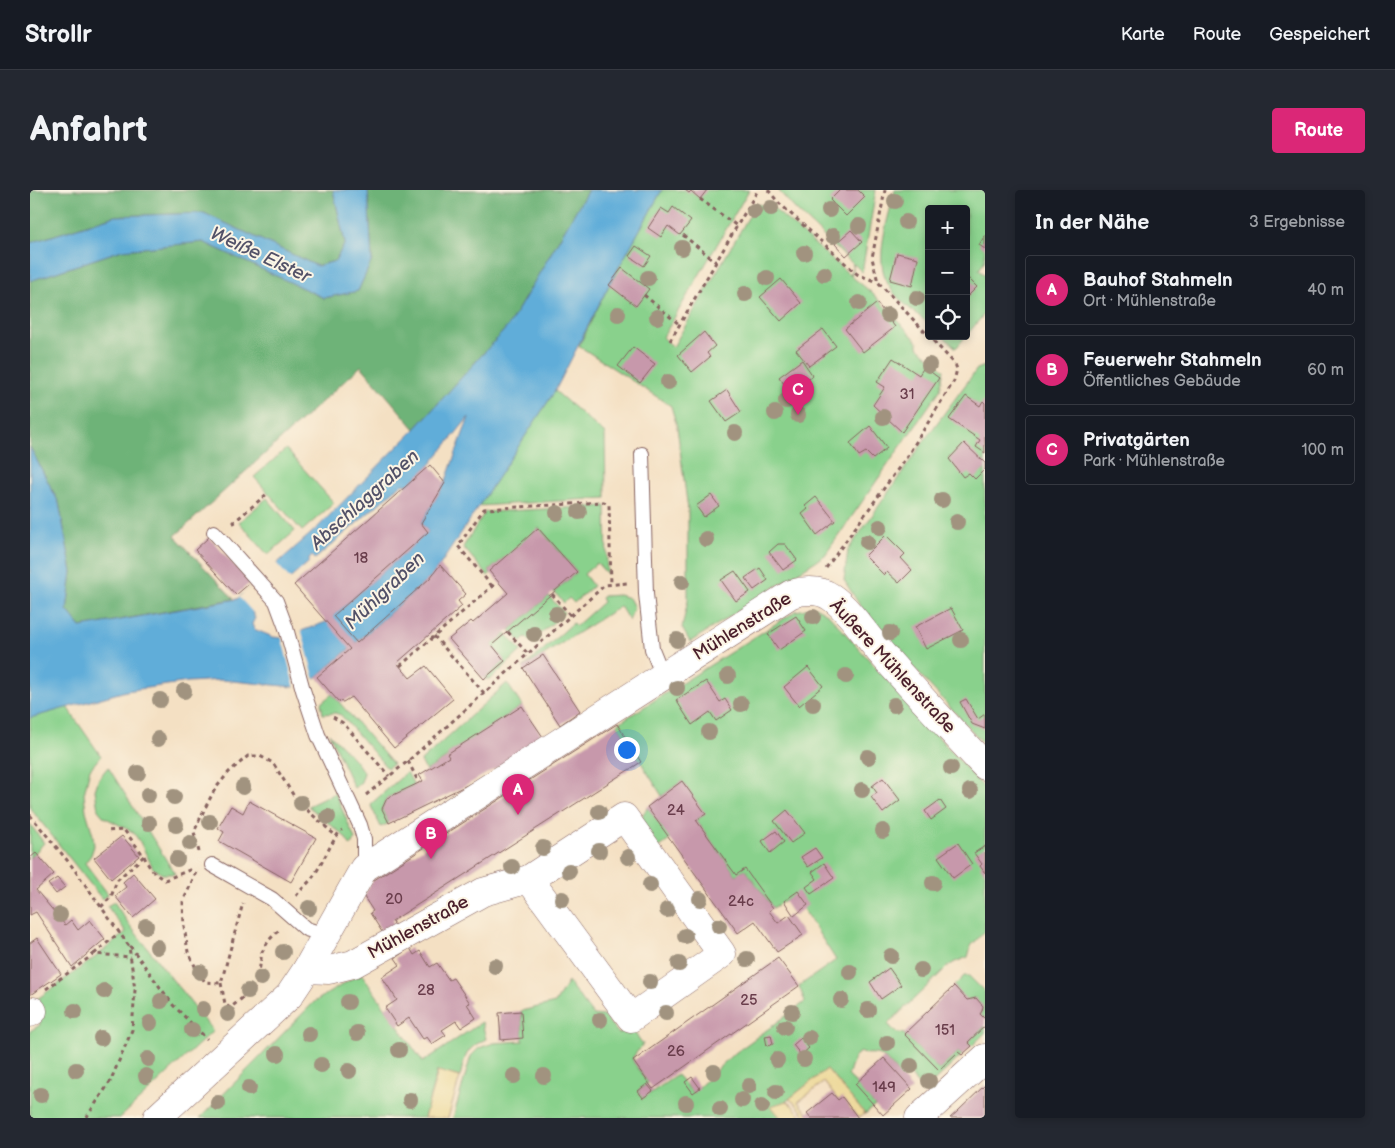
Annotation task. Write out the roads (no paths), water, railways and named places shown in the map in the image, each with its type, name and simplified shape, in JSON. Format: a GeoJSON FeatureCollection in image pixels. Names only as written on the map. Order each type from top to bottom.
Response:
{"type":"FeatureCollection","features":[{"type":"Feature","properties":{"kind":"street","name":"Mühlenstraße"},"geometry":{"type":"LineString","coordinates":[[157,1118],[289,996],[307,969],[364,868],[791,594],[811,590],[820,592]]}},
{"type":"Feature","properties":{"kind":"street","name":"Äußere Mühlenstraße"},"geometry":{"type":"LineString","coordinates":[[820,592],[830,596],[841,606],[881,653],[985,766]]}},
{"type":"Feature","properties":{"kind":"street","name":"Mühlenstraße"},"geometry":{"type":"LineString","coordinates":[[307,969],[329,970],[353,964],[482,892],[529,879],[624,817],[722,954],[631,1018],[529,879]]}},
{"type":"Feature","properties":{"kind":"street"},"geometry":{"type":"LineString","coordinates":[[919,1118],[985,1058]]}},
{"type":"Feature","properties":{"kind":"lane"},"geometry":{"type":"LineString","coordinates":[[642,454],[646,582],[652,649],[663,676]]}},
{"type":"Feature","properties":{"kind":"lane"},"geometry":{"type":"LineString","coordinates":[[214,532],[276,601],[318,735],[364,839],[364,868]]}},
{"type":"Feature","properties":{"kind":"lane"},"geometry":{"type":"LineString","coordinates":[[207,862],[272,899],[306,929],[326,934]]}},
{"type":"Feature","properties":{"kind":"water","name":"Weiße Elster"},"geometry":{"type":"Polygon","coordinates":[[[333,190],[368,190],[372,260],[358,291],[324,298],[203,242],[122,250],[30,281],[30,243],[115,216],[204,213],[317,266],[335,261],[345,243],[333,190]]]}},
{"type":"Feature","properties":{"kind":"water"},"geometry":{"type":"Polygon","coordinates":[[[588,190],[662,190],[609,285],[555,391],[440,565],[430,578],[317,677],[294,687],[222,680],[188,682],[126,691],[30,718],[30,447],[59,503],[72,572],[67,610],[81,627],[237,599],[317,528],[415,429],[509,325],[588,190]],[[469,417],[430,465],[408,485],[402,484],[315,559],[312,556],[309,558],[309,562],[252,612],[255,618],[252,624],[254,629],[273,637],[282,638],[326,622],[428,532],[421,523],[445,483],[469,417]]]}},
{"type":"Feature","properties":{"kind":"place","name":"Privatgärten"},"geometry":{"type":"Point","coordinates":[798,415]}},
{"type":"Feature","properties":{"kind":"place","name":"Bauhof Stahmeln"},"geometry":{"type":"Point","coordinates":[518,815]}},
{"type":"Feature","properties":{"kind":"place","name":"Feuerwehr Stahmeln"},"geometry":{"type":"Point","coordinates":[431,859]}},
{"type":"Feature","properties":{"kind":"water label","name":"Abschlaggraben"},"geometry":{"type":"Point","coordinates":[364,499]}},
{"type":"Feature","properties":{"kind":"water label","name":"Mühlgraben"},"geometry":{"type":"Point","coordinates":[384,590]}}]}
